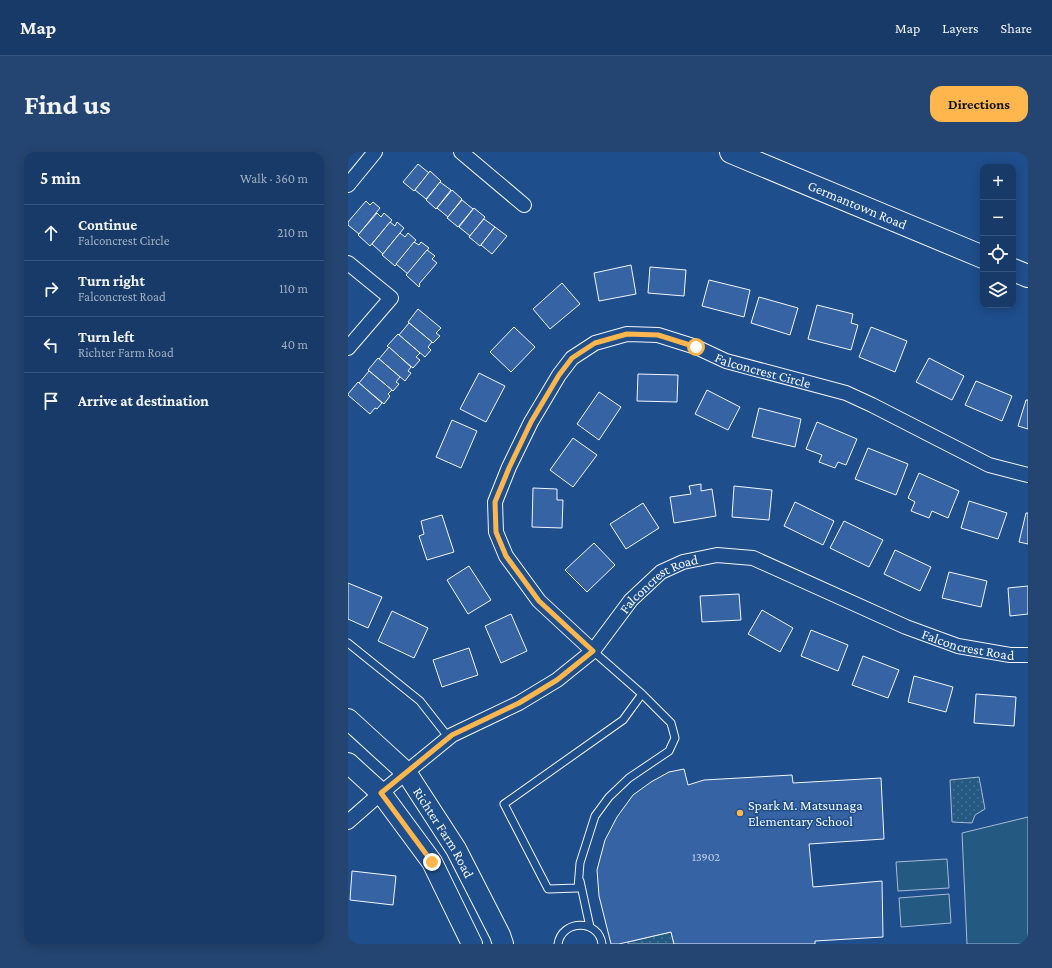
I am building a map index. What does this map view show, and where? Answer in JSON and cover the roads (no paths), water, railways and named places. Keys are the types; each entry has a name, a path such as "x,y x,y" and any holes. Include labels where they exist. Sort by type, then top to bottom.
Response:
{"main road":[{"name":"Germantown Road","path":"731,152 980,256"},
{"path":"1016,271 1028,276"},
{"name":"Richter Farm Road","path":"348,719 406,772 456,849 500,935 503,944"},
{"name":"Richter Farm Road","path":"348,763 381,793 432,862 472,944"}],"street":[{"path":"348,185 375,152"},
{"path":"461,152 524,205"},
{"path":"348,263 391,298 348,348"},
{"name":"Falconcrest Circle","path":"593,651 539,601 506,556 496,532 495,502 531,422 559,375 572,358 595,343 627,334 658,335 681,342 696,347 726,361 846,393 989,465 1028,475"},
{"name":"Falconcrest Road","path":"348,822 406,772 449,738 557,680 593,651 631,600 661,572 683,562 717,555 753,558 906,628 958,646 1010,655 1028,655"}],"lane":[{"path":"348,643 420,701 449,738"},
{"path":"593,651 642,694 671,723 675,738 669,752 629,778 609,797 595,816 580,862 578,888 548,889 504,804 623,720 642,694"},
{"path":"579,875 590,927 598,935 602,944"},
{"path":"558,944 562,935 567,929 580,925 590,927"}],"place":[{"name":"Spark M. Matsunaga Elementary School","path":"740,813"}]}
